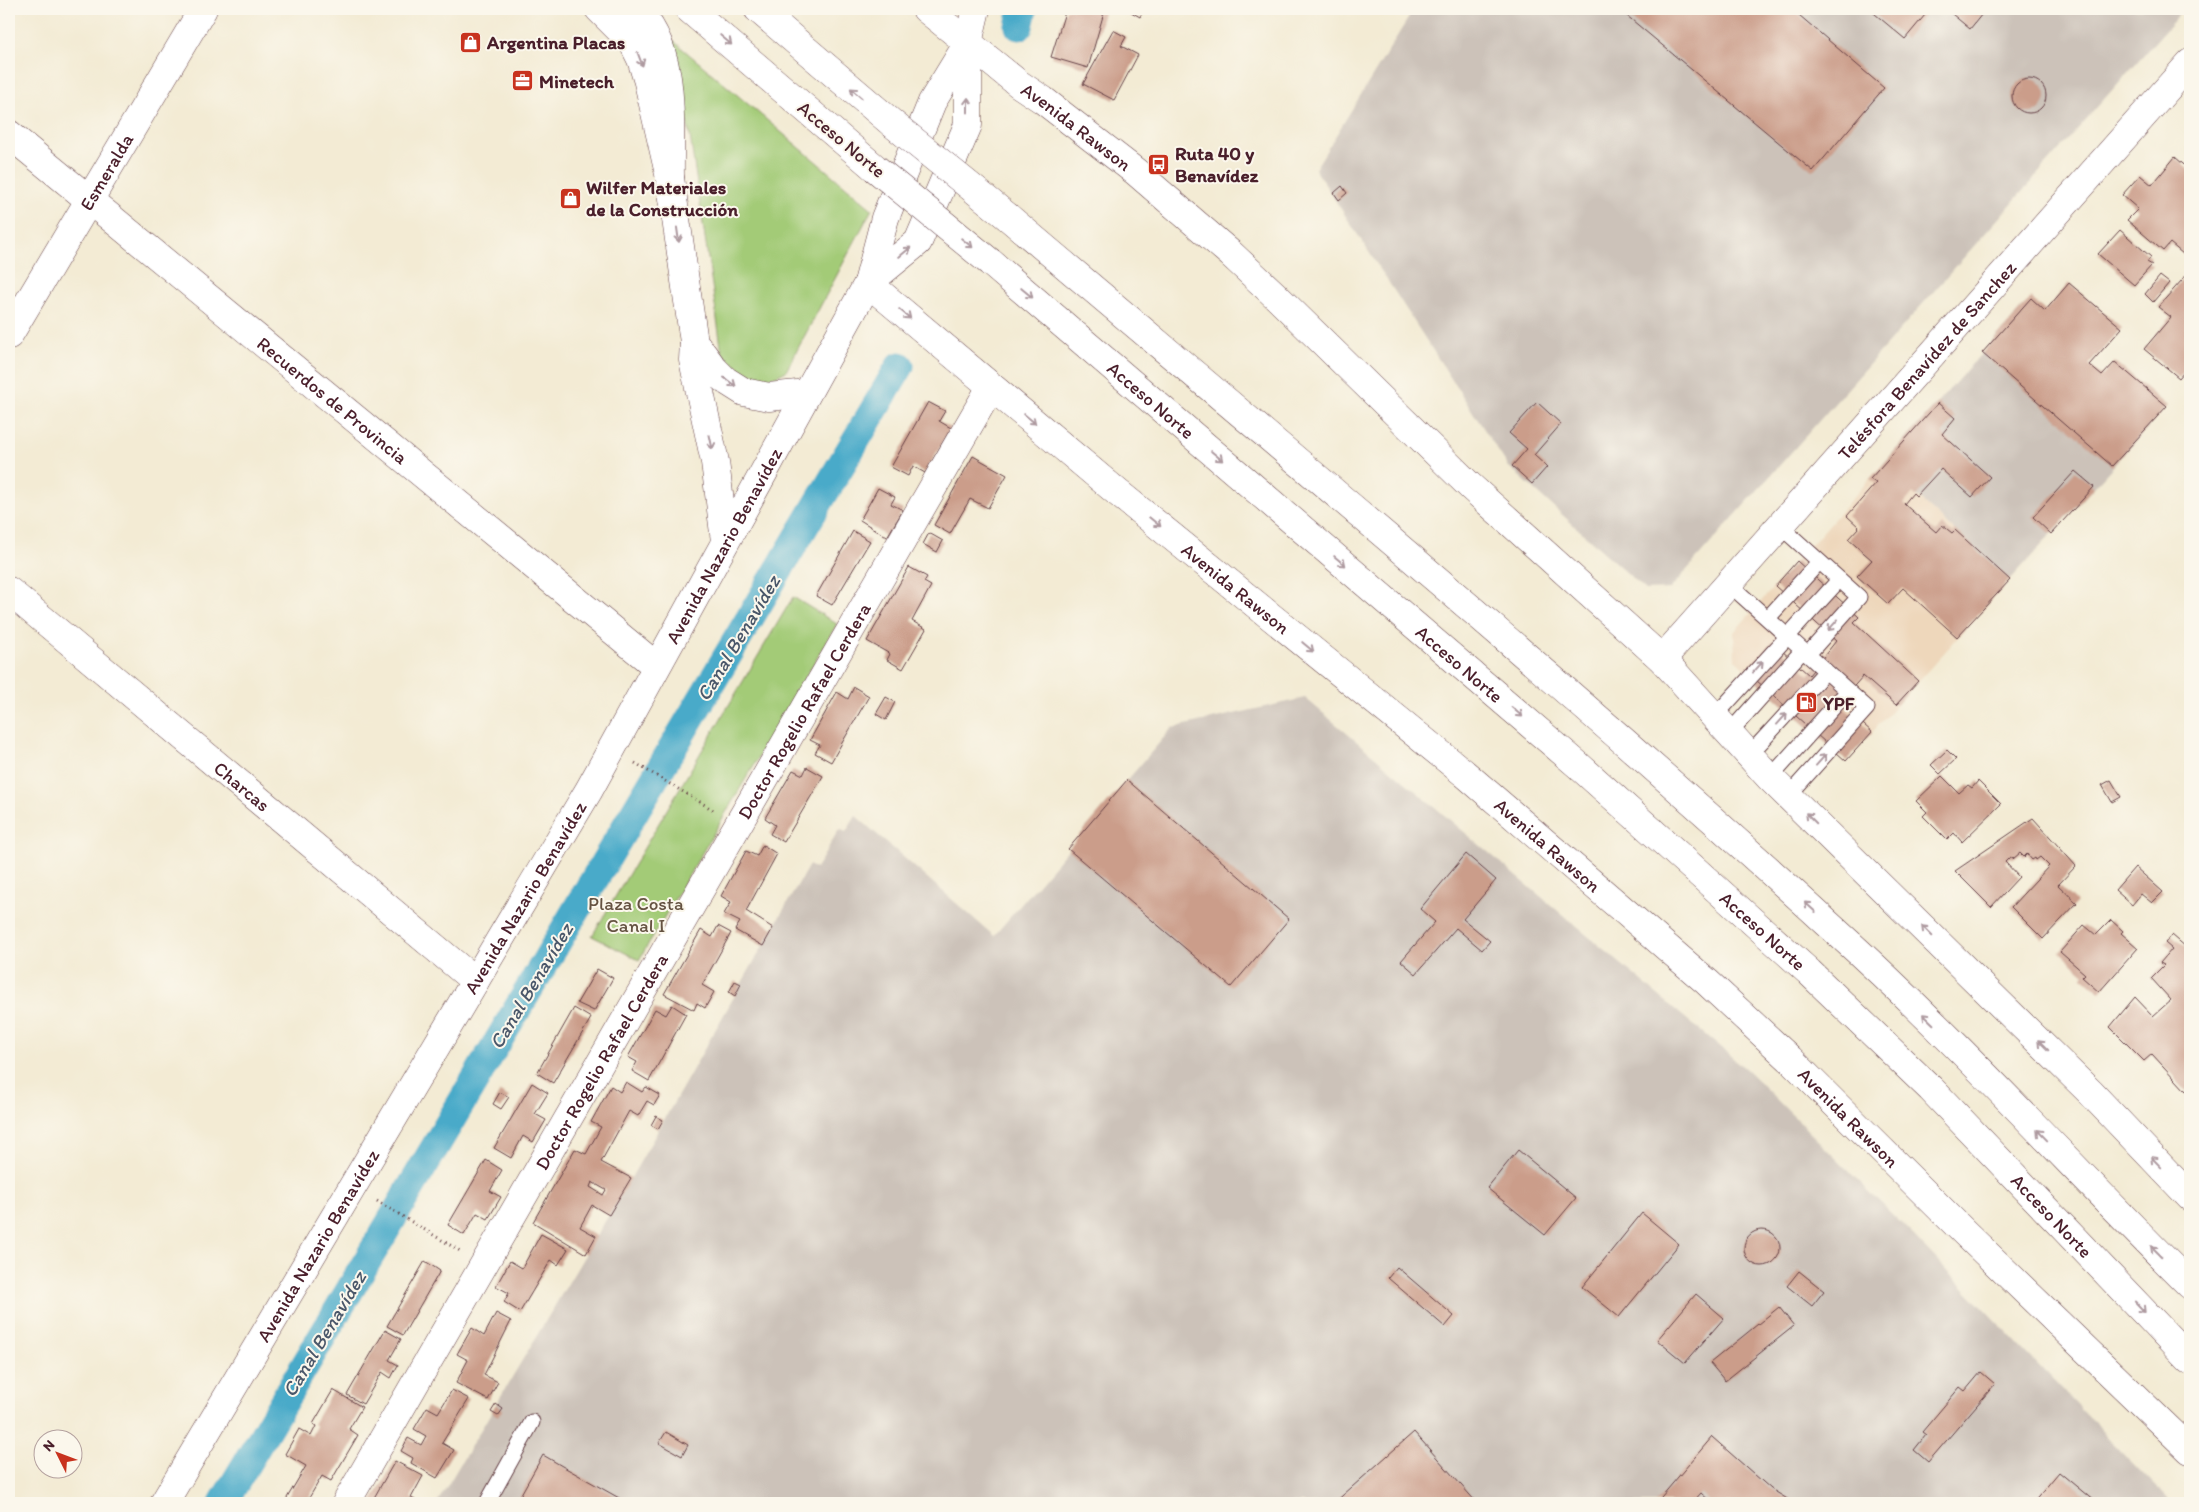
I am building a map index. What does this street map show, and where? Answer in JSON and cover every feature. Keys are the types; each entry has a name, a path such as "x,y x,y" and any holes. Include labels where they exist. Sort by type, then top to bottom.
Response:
{"main road":[{"name":"Esmeralda","path":"9,335 204,9"},
{"path":"599,9 633,43 641,59 670,178 694,342 693,360 715,462 725,541"},
{"path":"635,9 642,15 652,30 669,80 670,178"},
{"name":"Acceso Norte","path":"689,9 875,168 990,262 1548,740 1801,965 1931,1089 2190,1360"},
{"path":"758,9 893,124 1008,217 1501,635 1841,935 1963,1053 2190,1285"},
{"name":"Avenida Rawson","path":"926,9 1019,84 1043,100 1136,172 1231,254 1470,486 1662,659 1779,787 2063,1065 2190,1197"},
{"name":"Avenida Nazario Benavídez","path":"868,283 918,242 968,125 968,43 976,9"},
{"name":"Avenida Nazario Benavídez","path":"164,1503 589,790 868,283 885,218 932,102 968,43"},
{"name":"Telésfora Benavídez de Sanchez","path":"1662,659 2190,63"},
{"name":"Recuerdos de Provincia","path":"9,134 656,666"},
{"name":"Avenida Rawson","path":"868,283 991,387 1464,773 1707,982 1790,1058 1965,1233 2190,1450"},
{"path":"694,342 714,369 725,380 744,392 769,397 807,393"},
{"name":"Doctor Rogelio Rafael Cerdera","path":"346,1503 991,387"},
{"name":"Charcas","path":"9,591 475,981"}],"lane":[{"path":"1721,725 1805,652 1858,597 1780,526"},
{"path":"1768,618 1819,562"},
{"path":"1721,725 1787,635 1839,580"},
{"path":"1729,584 1867,708 1779,787"},
{"path":"1749,756 1826,670"},
{"path":"1779,787 1848,691"},
{"path":"487,1503 532,1422"}],"path":[{"path":"636,763 718,812"},
{"path":"376,1201 463,1253"}],"shaded area":[{"path":"1414,9 2184,9 1670,589 1646,590 1508,466 1315,169"},
{"path":"2022,308 2154,421 2010,580 1882,465"},
{"path":"1882,465 2010,580 1846,761 1735,660 1734,632"},
{"path":"1305,698 1747,1070 1914,1236 2171,1503 437,1503 631,1178 809,865 816,869 839,829 846,832 856,816 994,936 1172,728"}],"green space":[{"path":"664,33 872,209 786,371 767,379 757,380 741,375 733,370 722,353 690,136 675,63"},
{"name":"Plaza Costa Canal I","path":"793,597 837,624 639,960 592,936"}],"building":[{"path":"1066,9 1105,9 1088,68 1051,57"},
{"path":"1126,9 1144,9 1140,17"},
{"path":"1631,9 1792,9 1884,88 1813,171 1626,15"},
{"path":"1869,9 1930,9 1905,39"},
{"path":"1946,9 1986,9 1970,29"},
{"path":"1113,30 1126,37 1121,46 1138,55 1114,100 1083,84"},
{"path":"2029,79 2041,84 2046,96 2041,108 2029,113 2017,108 2012,96 2017,84"},
{"path":"2175,157 2190,170 2190,196 2188,199 2190,201 2190,260 2170,243 2163,251 2127,220 2138,209 2122,195 2140,175 2152,185"},
{"path":"1342,186 1347,193 1339,200 1334,193"},
{"path":"2120,230 2151,257 2147,262 2152,265 2134,285 2098,254"},
{"path":"2190,271 2190,365 2179,378 2144,349 2171,317 2158,307"},
{"path":"2160,276 2169,283 2153,302 2145,294"},
{"path":"2069,283 2122,328 2089,365 2102,376 2115,362 2167,406 2112,466 1982,353 2031,298 2045,311"},
{"path":"928,402 945,411 939,421 951,428 925,473 913,466 908,476 891,467"},
{"path":"1537,402 1561,424 1534,455 1547,467 1532,484 1512,466 1527,449 1509,433"},
{"path":"1938,403 1955,418 1942,434 1990,477 1972,497 1941,469 1916,496 1913,493 1904,504 1936,532 1942,525 1952,533 1955,530 2010,580 1957,637 1903,588 1888,604 1857,576 1872,560 1848,539 1859,527 1847,516 1876,483 1870,479"},
{"path":"973,456 1007,475 988,508 970,499 950,534 934,525"},
{"path":"2075,471 2094,487 2051,534 2033,517"},
{"path":"878,488 895,497 891,504 903,510 887,537 860,520"},
{"path":"853,531 870,541 832,605 816,596"},
{"path":"929,533 943,541 937,552 923,544"},
{"path":"1797,561 1859,617 1854,622 1918,681 1896,705 1863,676 1839,703 1872,732 1846,761 1746,671 1772,642 1809,675 1836,641 1775,586"},
{"path":"909,567 927,577 924,582 931,586 912,621 926,629 903,669 887,660 890,654 867,641"},
{"path":"854,687 869,696 831,762 815,753 820,745 810,740 837,692 848,699"},
{"path":"886,697 895,702 886,720 876,714"},
{"path":"1947,750 1956,759 1940,774 1931,765"},
{"path":"807,767 823,776 784,842 770,834 775,825 765,818 793,770 803,775"},
{"path":"1942,776 1959,793 1968,785 1972,788 1978,781 2001,804 1962,842 1954,833 1947,840 1923,816 1927,812 1916,801"},
{"path":"1127,780 1289,919 1231,987 1068,849"},
{"path":"2111,780 2121,797 2112,802 2102,785"},
{"path":"2033,818 2076,866 2058,885 2077,903 2043,939 2011,907 2049,866 2040,857 2032,860 2027,854 2024,857 2020,853 2013,859 2010,857 2005,862 2019,877 1991,907 1955,871"},
{"path":"763,845 777,854 746,911 773,928 763,946 735,930 740,922 724,914 731,902 721,896 746,851 757,856"},
{"path":"1466,854 1496,880 1463,919 1490,941 1482,950 1456,928 1416,974 1401,961 1435,922 1420,909"},
{"path":"2135,867 2163,892 2152,903 2141,894 2132,905 2115,890"},
{"path":"2111,920 2123,931 2121,933 2138,948 2099,992 2082,977 2085,974 2060,952 2084,925 2096,935"},
{"path":"718,926 731,933 702,985 714,992 705,1008 697,1003 694,1010 664,994 701,930 712,937"},
{"path":"2172,935 2187,948 2190,946 2190,1088 2186,1091 2152,1054 2144,1061 2110,1027 2135,997 2153,1016 2171,1000 2151,978 2164,965 2160,963 2172,949 2165,943"},
{"path":"597,969 613,978 594,1011 577,1003"},
{"path":"735,981 741,984 735,996 729,992"},
{"path":"672,1005 686,1014 649,1081 632,1071 637,1062 628,1057 655,1009 666,1015"},
{"path":"574,1008 591,1018 553,1083 537,1073"},
{"path":"626,1082 642,1092 646,1087 660,1095 654,1105 647,1101 638,1116 629,1111 601,1162 631,1178 609,1215 592,1205 580,1227 596,1236 586,1254 533,1222 575,1149 586,1154 601,1127 591,1122 611,1086 620,1092","holes":["592,1182 606,1190 603,1195 590,1187"]},
{"path":"532,1083 548,1093 535,1114 546,1120 533,1142 523,1136 511,1158 494,1148"},
{"path":"500,1092 509,1097 501,1109 493,1104"},
{"path":"656,1116 663,1120 658,1129 651,1125"},
{"path":"1518,1150 1576,1198 1545,1235 1487,1188"},
{"path":"486,1160 502,1170 490,1191 501,1197 488,1219 477,1213 464,1235 448,1225"},
{"path":"1642,1213 1679,1244 1619,1317 1582,1287"},
{"path":"1762,1230 1769,1231 1775,1235 1779,1241 1779,1255 1775,1261 1769,1265 1762,1266 1755,1265 1749,1261 1745,1255 1744,1248 1745,1241 1749,1235 1755,1231"},
{"path":"541,1234 568,1249 558,1265 551,1260 520,1312 504,1302 509,1293 496,1286 510,1261 522,1268"},
{"path":"425,1261 440,1271 403,1335 387,1326"},
{"path":"1397,1267 1454,1316 1445,1327 1388,1278"},
{"path":"1799,1271 1824,1291 1812,1306 1787,1286"},
{"path":"1696,1294 1724,1318 1685,1363 1657,1340"},
{"path":"1779,1307 1794,1326 1725,1381 1710,1363"},
{"path":"496,1313 511,1321 484,1375 498,1382 488,1400 456,1383 468,1360 457,1354 472,1328 484,1336"},
{"path":"385,1330 401,1339 389,1360 398,1365 391,1378 382,1372 363,1404 347,1395"},
{"path":"1981,1372 1995,1384 1928,1462 1914,1450 1926,1435 1922,1432 1960,1387 1965,1391"},
{"path":"333,1390 362,1407 349,1429 358,1435 331,1481 322,1476 306,1503 284,1503 306,1466 285,1454 299,1429 311,1436 316,1426 313,1424"},
{"path":"452,1390 469,1399 442,1443 454,1450 437,1478 411,1463 413,1458 401,1451 408,1438 421,1445 426,1436 414,1429 427,1407 438,1413"},
{"path":"496,1404 503,1409 498,1416 491,1412"},
{"path":"666,1432 688,1445 682,1456 659,1443"},
{"path":"1414,1432 1477,1503 1334,1503"},
{"path":"1712,1437 1771,1489 1794,1503 1712,1503 1701,1493 1692,1503 1656,1503"},
{"path":"543,1455 562,1466 628,1503 516,1503"},
{"path":"395,1461 423,1476 411,1498 417,1501 415,1503 371,1503"},
{"path":"2059,1472 2094,1501 2092,1503 2033,1503"}],"waterway":[{"name":"Canal Benavídez","path":"1019,26 1023,9"},
{"name":"Canal Benavídez","path":"223,1503 900,366"}],"place":[{"name":"Argentina Placas","path":"471,42"},
{"name":"Minetech","path":"523,81"},
{"name":"Ruta 40 y Benavídez","path":"1159,164"},
{"name":"Wilfer Materiales de la Construcción","path":"570,198"},
{"name":"YPF","path":"1807,703"}]}
